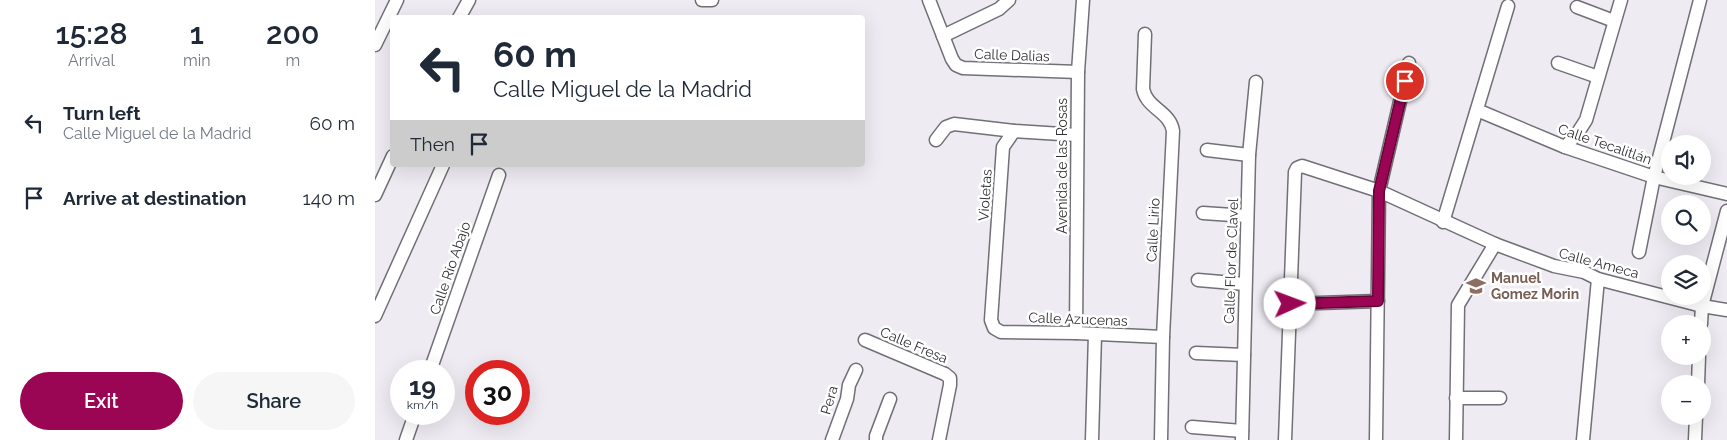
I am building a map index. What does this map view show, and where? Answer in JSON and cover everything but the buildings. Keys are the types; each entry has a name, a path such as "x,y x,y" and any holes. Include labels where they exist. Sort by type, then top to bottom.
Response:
{"street":[{"path":"375,46 397,0"},
{"path":"461,15 469,0"},
{"name":"Calle Dalias","path":"929,0 956,65 963,68 1078,72"},
{"path":"943,36 999,9 1009,0"},
{"name":"Avenida de las Rosas","path":"1076,333 1078,72 1083,0"},
{"path":"1565,147 1586,120 1621,0"},
{"path":"1639,252 1654,177 1700,0"},
{"path":"1443,222 1508,6"},
{"path":"1577,8 1614,22"},
{"name":"Calle Lirio","path":"1145,34 1143,89 1145,97 1172,123 1173,131 1163,336 1161,440"},
{"path":"1376,440 1379,191 1409,63"},
{"path":"1558,63 1598,77"},
{"name":"Calle Flor de Clavel","path":"1242,435 1249,155 1256,82"},
{"name":"Calle Tecalitlán","path":"1477,110 1565,147 1654,177 1727,194"},
{"path":"935,140 946,126 954,124 1014,131 1077,135"},
{"name":"Violetas","path":"993,328 991,320 1003,147 1014,131"},
{"path":"1207,150 1249,155"},
{"path":"375,195 379,178 390,161"},
{"name":"Calle Ameca","path":"1290,304 1295,172 1297,168 1303,166 1379,191 1443,222 1554,266 1584,272 1597,279 1702,306 1727,310"},
{"path":"375,316 442,167"},
{"name":"Calle Río Abajo","path":"434,360 499,175"},
{"path":"1702,315 1702,306 1727,210"},
{"path":"1203,213 1247,216"},
{"path":"1456,440 1458,305 1495,244"},
{"path":"1583,440 1597,279"},
{"path":"1198,280 1245,284"},
{"path":"1285,440 1290,304 1378,301"},
{"name":"Calle Azucenas","path":"993,328 1001,332 1163,336"},
{"path":"1092,440 1095,334"},
{"name":"Calle Fresa","path":"865,340 945,374 950,378 939,440"},
{"path":"1196,352 1244,354"},
{"name":"Pera","path":"832,440 847,399 849,385 856,370"},
{"path":"1457,398 1500,398"},
{"path":"876,440 890,399"},
{"path":"406,440 411,425"},
{"path":"1695,440 1696,425"},
{"path":"1192,427 1242,435"}],"place":[{"name":"Manuel Gomez Morin","path":"1476,286"}],"route":[{"path":"1290,304 1378,301 1379,191 1405,81"}]}
